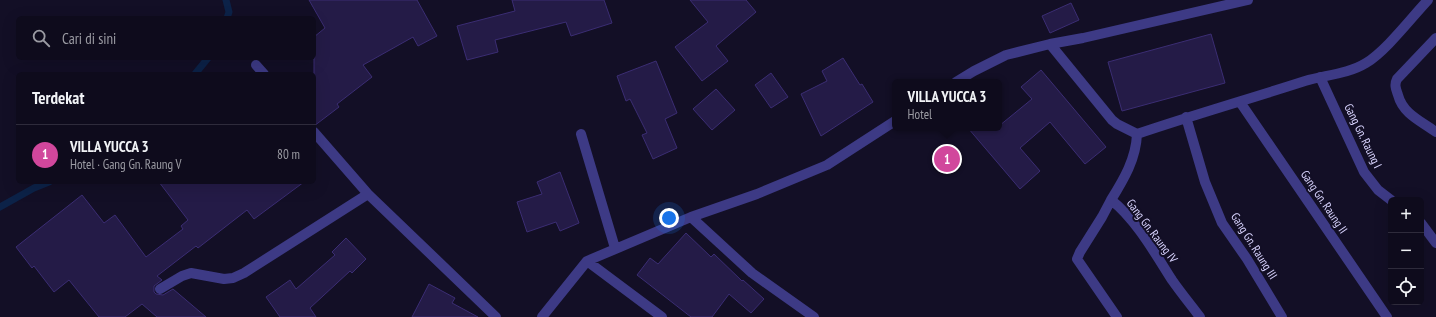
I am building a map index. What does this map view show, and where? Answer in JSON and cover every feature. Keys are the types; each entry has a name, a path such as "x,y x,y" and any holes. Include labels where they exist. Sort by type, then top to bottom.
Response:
{"street":[{"path":"961,79 1006,55 1248,0"},
{"path":"1050,44 1112,120 1137,134 1186,117 1320,77 1346,72 1367,63 1384,48 1428,0"},
{"path":"1436,38 1396,79 1395,84 1400,104 1408,112 1436,132"},
{"path":"256,65 262,72"},
{"name":"Gang Gn. Raung I","path":"1320,77 1364,172 1378,190 1388,198"},
{"name":"Gang Gn. Raung II","path":"1240,102 1387,317"},
{"name":"Gang Gn. Raung III","path":"1186,117 1205,182 1222,223 1282,317"},
{"path":"542,317 587,261 614,248 691,216 757,194 827,165 892,123"},
{"path":"316,134 368,194 496,317"},
{"path":"581,134 614,248"},
{"name":"Gang Gn. Raung IV","path":"1137,134 1136,147 1126,177 1111,200 1119,206 1148,243 1200,317"},
{"path":"160,289 182,276 192,273 224,279 232,278 244,272 368,194"},
{"path":"1111,200 1080,252 1078,259 1117,317"},
{"path":"691,216 752,273 814,317"},
{"path":"1424,227 1436,243"},
{"path":"587,261 662,317"}],"building":[{"path":"309,0 417,0 437,36 418,46 413,37 363,65 372,77 337,104 339,107 316,124 316,72 314,72 314,60 316,60 316,35 325,28"},
{"path":"512,0 604,0 612,23 571,36 566,22 495,40 498,52 467,60 457,26 515,11"},
{"path":"690,0 746,0 756,12 716,46 728,61 702,81 675,47 708,22"},
{"path":"1071,3 1079,20 1050,33 1042,16"},
{"path":"1211,34 1225,83 1122,111 1108,62"},
{"path":"843,58 873,102 821,136 801,94 827,81 822,71"},
{"path":"656,61 677,113 665,119 677,148 653,159 642,135 647,133 630,99 626,101 617,76"},
{"path":"1041,70 1106,147 1085,164 1050,122 1020,148 1040,171 1020,189 971,131 1002,131 1002,124 1032,99 1021,87"},
{"path":"771,73 788,97 771,108 755,85"},
{"path":"716,89 735,110 712,130 693,109"},
{"path":"560,172 579,223 560,231 556,222 527,232 517,202 542,194 537,182"},
{"path":"161,184 301,184 254,219 247,210 198,248 196,246 157,276 162,280 154,286 154,292 156,294 163,295 173,289 206,317 157,317 142,304 125,317 99,317 69,280 54,292 34,266 32,268 16,247 82,195 104,223 115,215 146,257 183,229 181,226 188,220"},
{"path":"686,233 711,257 714,254 742,281 743,280 764,299 751,313 729,294 712,317 691,317 637,275 650,258 658,264"},
{"path":"346,238 366,259 352,273 350,271 310,308 316,317 280,317 266,297 290,280 296,289 335,255 332,252"},
{"path":"429,284 455,298 452,303 478,317 412,317"}],"waterway":[{"path":"226,0 229,12 228,16"},
{"path":"197,72 206,60"},
{"path":"0,207 44,184"}],"place":[{"name":"VILLA YUCCA 3","path":"947,159"}]}
